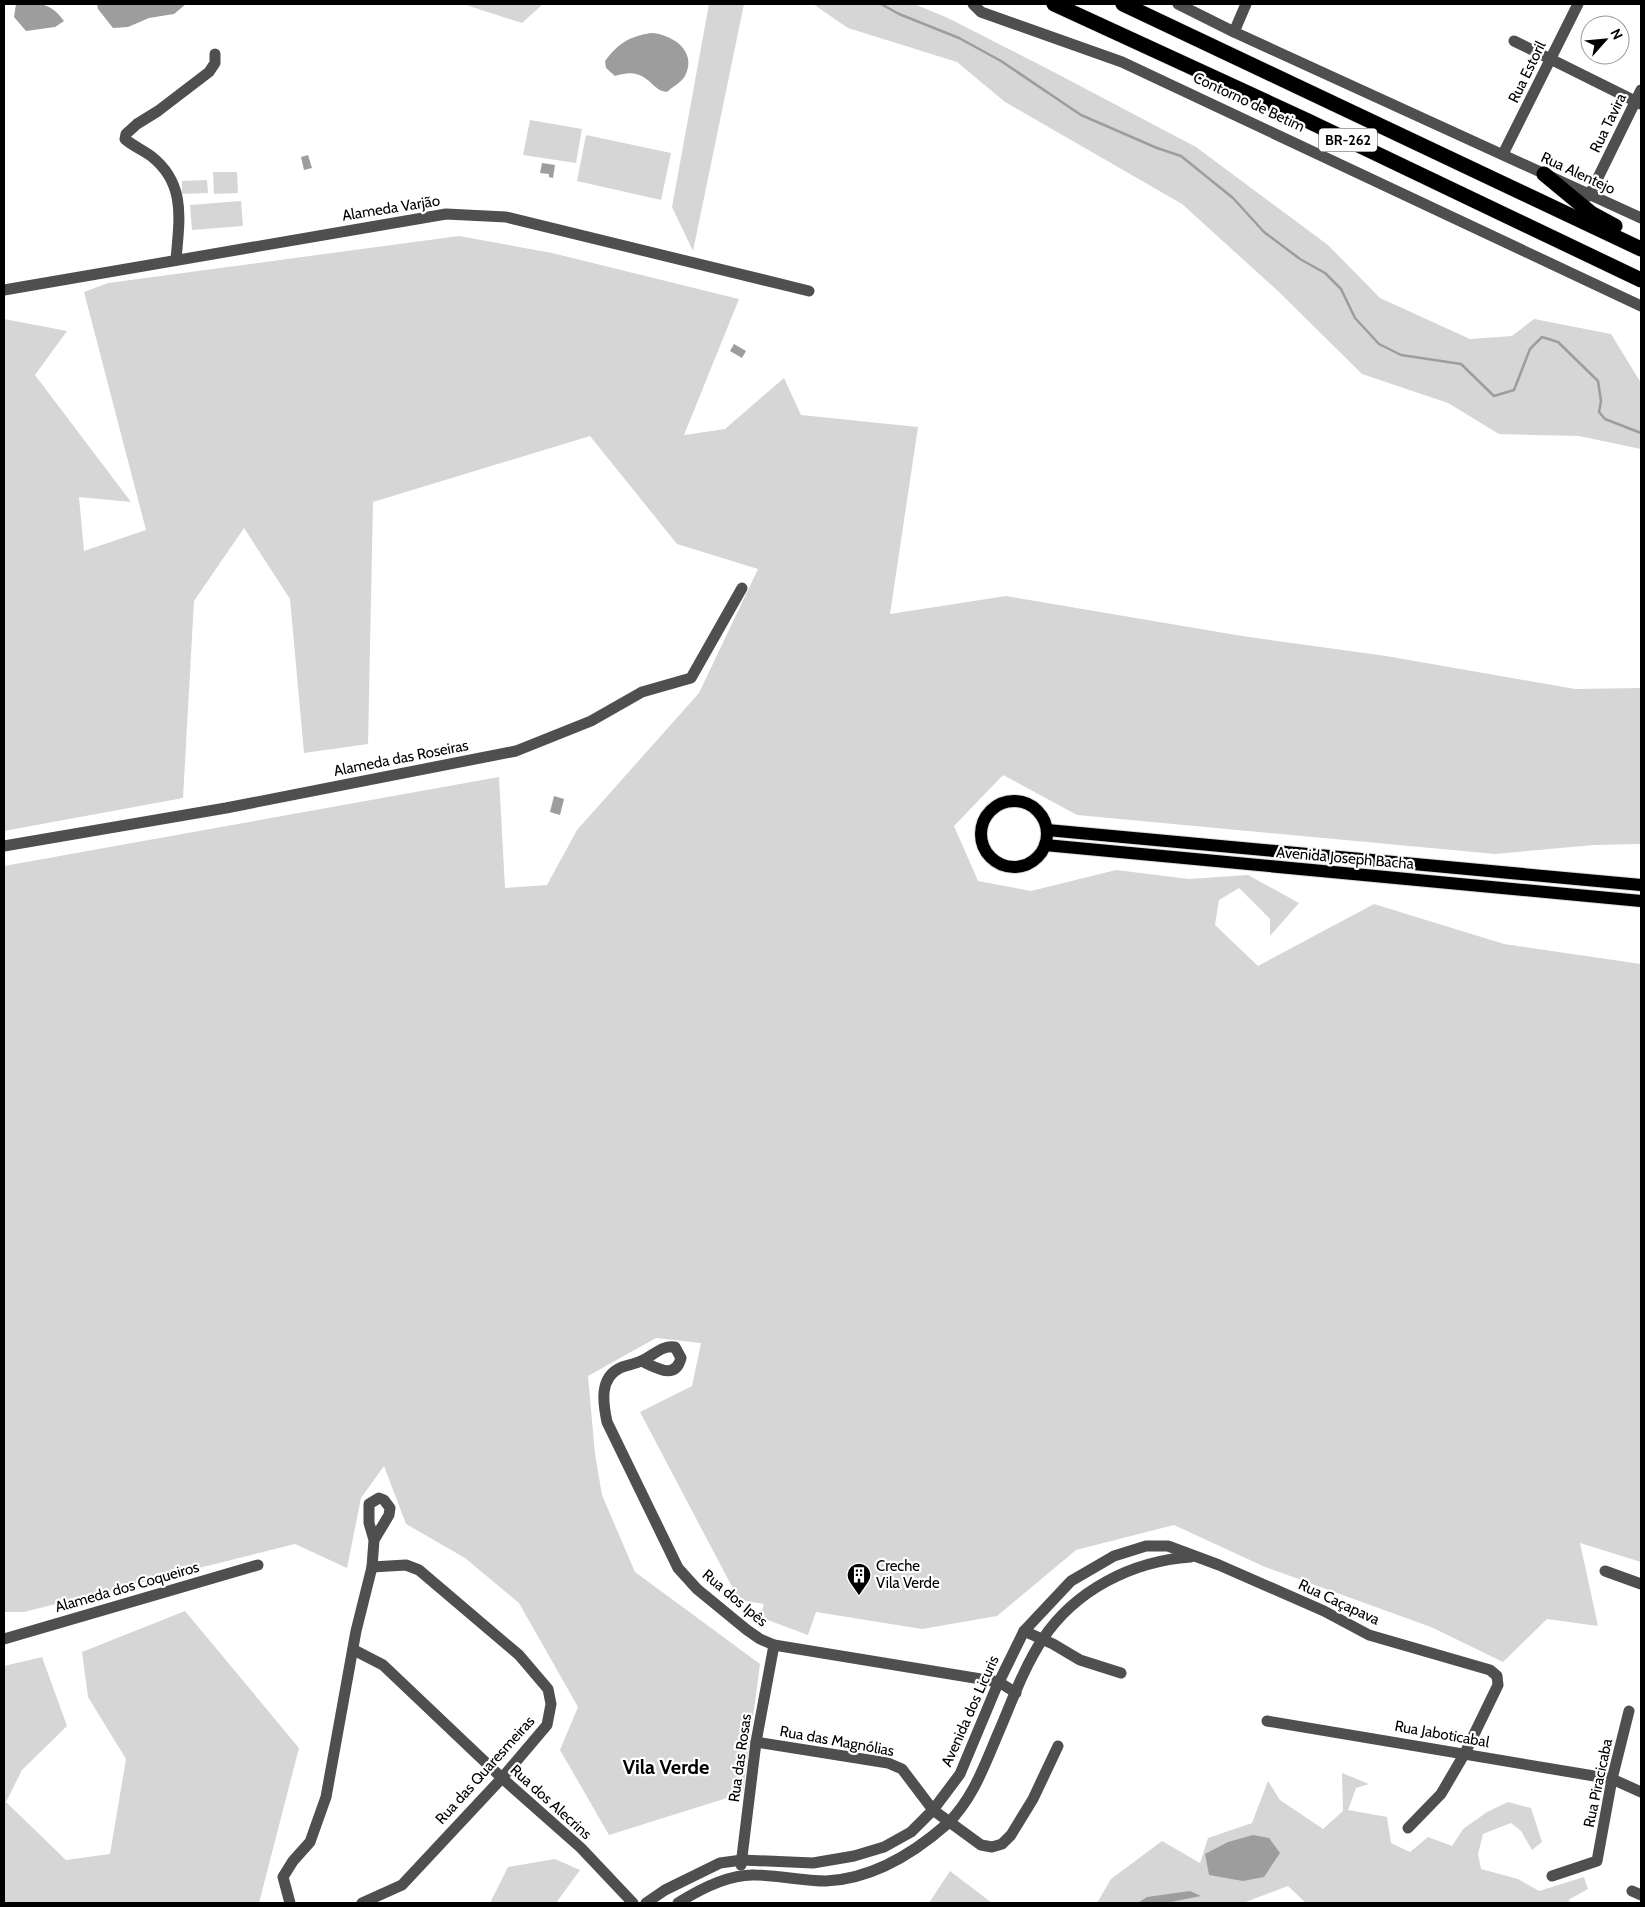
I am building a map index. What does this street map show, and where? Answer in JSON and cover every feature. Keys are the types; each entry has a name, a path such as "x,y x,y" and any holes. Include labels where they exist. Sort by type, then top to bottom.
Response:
{"highway":[{"name":"Contorno de Betim","path":"1054,4 1306,120 1641,280"},
{"name":"BR-262","path":"1123,4 1641,249"},
{"path":"1544,174 1600,218 1641,238"}],"main road":[{"path":"1020,801 1038,811 1047,830 1045,845 1032,862 1022,866 1006,866 992,859 985,850 981,840 981,830 987,815 999,804 1020,801"},
{"name":"Avenida Joseph Bacha","path":"1047,830 1641,885"},
{"name":"Avenida Joseph Bacha","path":"1045,845 1641,901"}],"street":[{"name":"Contorno de Betim","path":"973,4 982,12 1122,62 1641,306"},
{"name":"Rua Alentejo","path":"1178,4 1234,32 1503,154 1589,196 1641,218"},
{"path":"1234,32 1246,4"},
{"name":"Rua Estoril","path":"1503,154 1578,4"},
{"path":"1514,42 1638,103"},
{"path":"176,260 181,221 176,193 164,170 151,157 125,138 126,134 137,124 158,111 209,72 215,63 215,54"},
{"name":"Rua Tavira","path":"1589,196 1638,103 1641,90"},
{"name":"Alameda Varjão","path":"4,290 446,214 506,217 809,291"},
{"name":"Alameda das Roseiras","path":"4,846 226,808 516,751 591,721 642,692 691,678 742,588"},
{"name":"Rua dos Ipês","path":"642,1361 619,1368 608,1380 603,1400 607,1422 678,1568 697,1589 747,1630 760,1639 774,1644 999,1682 1016,1693"},
{"path":"290,1903 283,1877 293,1861 310,1842 326,1798 356,1631 372,1567 374,1540"},
{"name":"Avenida dos Licuris","path":"646,1903 692,1875 720,1863 742,1860 813,1863 854,1856 884,1846 911,1832 933,1810 960,1774 999,1682 1024,1632 1071,1581 1114,1556 1146,1546 1168,1546 1218,1565"},
{"name":"Avenida dos Licuris","path":"678,1903 710,1886 741,1876 826,1881 866,1874 922,1846 949,1822 965,1803 979,1780 1016,1693 1042,1639 1068,1609 1088,1591 1140,1566 1169,1558 1196,1557"},
{"name":"Alameda dos Coqueiros","path":"4,1639 258,1565"},
{"name":"Rua das Quaresmeiras","path":"362,1903 402,1884 502,1778 547,1725 552,1704 548,1689 519,1655 419,1570 406,1565 372,1567"},
{"name":"Rua Caçapava","path":"1218,1565 1324,1611 1369,1634 1490,1670 1497,1676 1498,1685 1465,1752"},
{"path":"1605,1571 1641,1584"},
{"path":"1024,1632 1042,1639 1080,1660 1121,1673"},
{"name":"Rua das Rosas","path":"741,1876 756,1742 774,1644"},
{"name":"Rua dos Alecrins","path":"354,1650 383,1665 502,1778 581,1848 633,1903"},
{"name":"Rua Piracicaba","path":"1552,1876 1597,1861 1612,1778 1629,1711"},
{"name":"Rua Jaboticabal","path":"1267,1721 1465,1752 1612,1778 1641,1792"},
{"name":"Rua das Magnólias","path":"756,1742 888,1764 902,1769 933,1810 981,1845 992,1847 1002,1844 1011,1835 1029,1806 1058,1746"},
{"path":"1408,1828 1441,1794 1465,1752"}],"shaded area":[{"path":"16,4 43,5 53,10 64,21 55,27 26,31 14,17"},
{"path":"97,4 186,4 174,14 149,18 128,27 113,28 98,9"},
{"path":"463,4 543,4 522,23"},
{"path":"709,4 744,4 693,251 672,207"},
{"path":"813,4 914,4 948,18 1196,147 1328,245 1380,298 1470,339 1512,336 1534,319 1611,334 1641,383 1641,449 1579,436 1499,434 1448,403 1362,374 1279,292 1182,204 1005,102 957,62 848,28"},
{"path":"651,33 674,40 681,46 688,59 685,76 667,92 656,88 641,76 626,73 615,76 606,68 605,61 620,45 630,39"},
{"path":"530,120 582,129 576,163 523,155"},
{"path":"586,135 671,153 661,200 577,181"},
{"path":"308,155 312,168 304,170 301,157"},
{"path":"542,163 555,165 553,178 549,177 549,174 540,173"},
{"path":"213,172 237,172 238,193 214,194"},
{"path":"207,180 208,193 182,194 182,181"},
{"path":"241,201 243,226 192,230 190,205"},
{"path":"459,236 552,253 739,299 684,435 725,429 784,378 801,415 918,427 890,614 1006,596 1242,636 1386,656 1575,689 1641,688 1641,844 1594,845 1495,854 1077,815 1003,775 954,826 978,881 1031,891 1116,870 1189,879 1248,875 1299,903 1270,936 1270,919 1239,888 1219,900 1215,925 1258,966 1374,904 1504,944 1641,964 1641,1562 1580,1543 1598,1626 1547,1619 1503,1662 1431,1627 1265,1567 1174,1525 1076,1550 997,1616 922,1629 816,1612 808,1635 760,1617 764,1604 739,1600 640,1412 692,1386 701,1343 656,1338 588,1376 595,1454 602,1495 635,1572 760,1664 743,1793 609,1835 560,1750 578,1707 519,1603 465,1558 406,1524 384,1466 361,1498 347,1568 295,1544 24,1612 4,1612 4,866 499,777 505,888 547,885 577,830 699,693 758,569 677,544 590,436 373,502 368,744 304,753 290,599 244,528 194,601 183,798 4,831 4,319 67,331 35,375 131,502 79,497 84,551 146,530 84,292 108,283"},
{"path":"734,344 746,351 742,358 730,351"},
{"path":"554,796 564,799 560,815 550,812"},
{"path":"185,1611 299,1748 259,1903 4,1903 4,1666 42,1657 67,1726 22,1770 6,1802 66,1860 110,1854 126,1759 88,1697 82,1652"},
{"path":"1342,1773 1369,1784 1356,1788 1348,1810 1387,1817 1391,1843 1410,1852 1428,1837 1452,1846 1463,1829 1487,1812 1508,1802 1531,1808 1542,1842 1532,1850 1521,1831 1511,1823 1483,1834 1478,1854 1481,1869 1518,1879 1539,1891 1584,1877 1588,1889 1568,1900 1572,1903 1306,1903 1288,1886 1243,1903 1097,1903 1111,1879 1162,1841 1200,1863 1208,1838 1252,1823 1268,1781 1280,1800 1323,1829 1343,1811"},
{"path":"1253,1835 1269,1838 1280,1853 1264,1877 1243,1881 1209,1875 1205,1854 1228,1842"},
{"path":"555,1859 580,1870 556,1903 490,1903 508,1867"},
{"path":"950,1871 992,1903 929,1903"},
{"path":"1190,1891 1201,1896 1166,1903 1138,1903 1147,1897"}],"waterway":[{"path":"881,4 899,14 959,38 1001,61 1081,115 1157,148 1181,156 1233,198 1264,232 1300,259 1325,273 1341,289 1355,318 1379,344 1401,355 1461,364 1494,396 1514,390 1530,349 1542,337 1558,342 1598,381 1601,401 1599,412 1605,419 1641,433"}],"place":[{"name":"Creche Vila Verde","path":"859,1596"}],"district":[{"name":"Vila Verde","path":"666,1767"}]}
